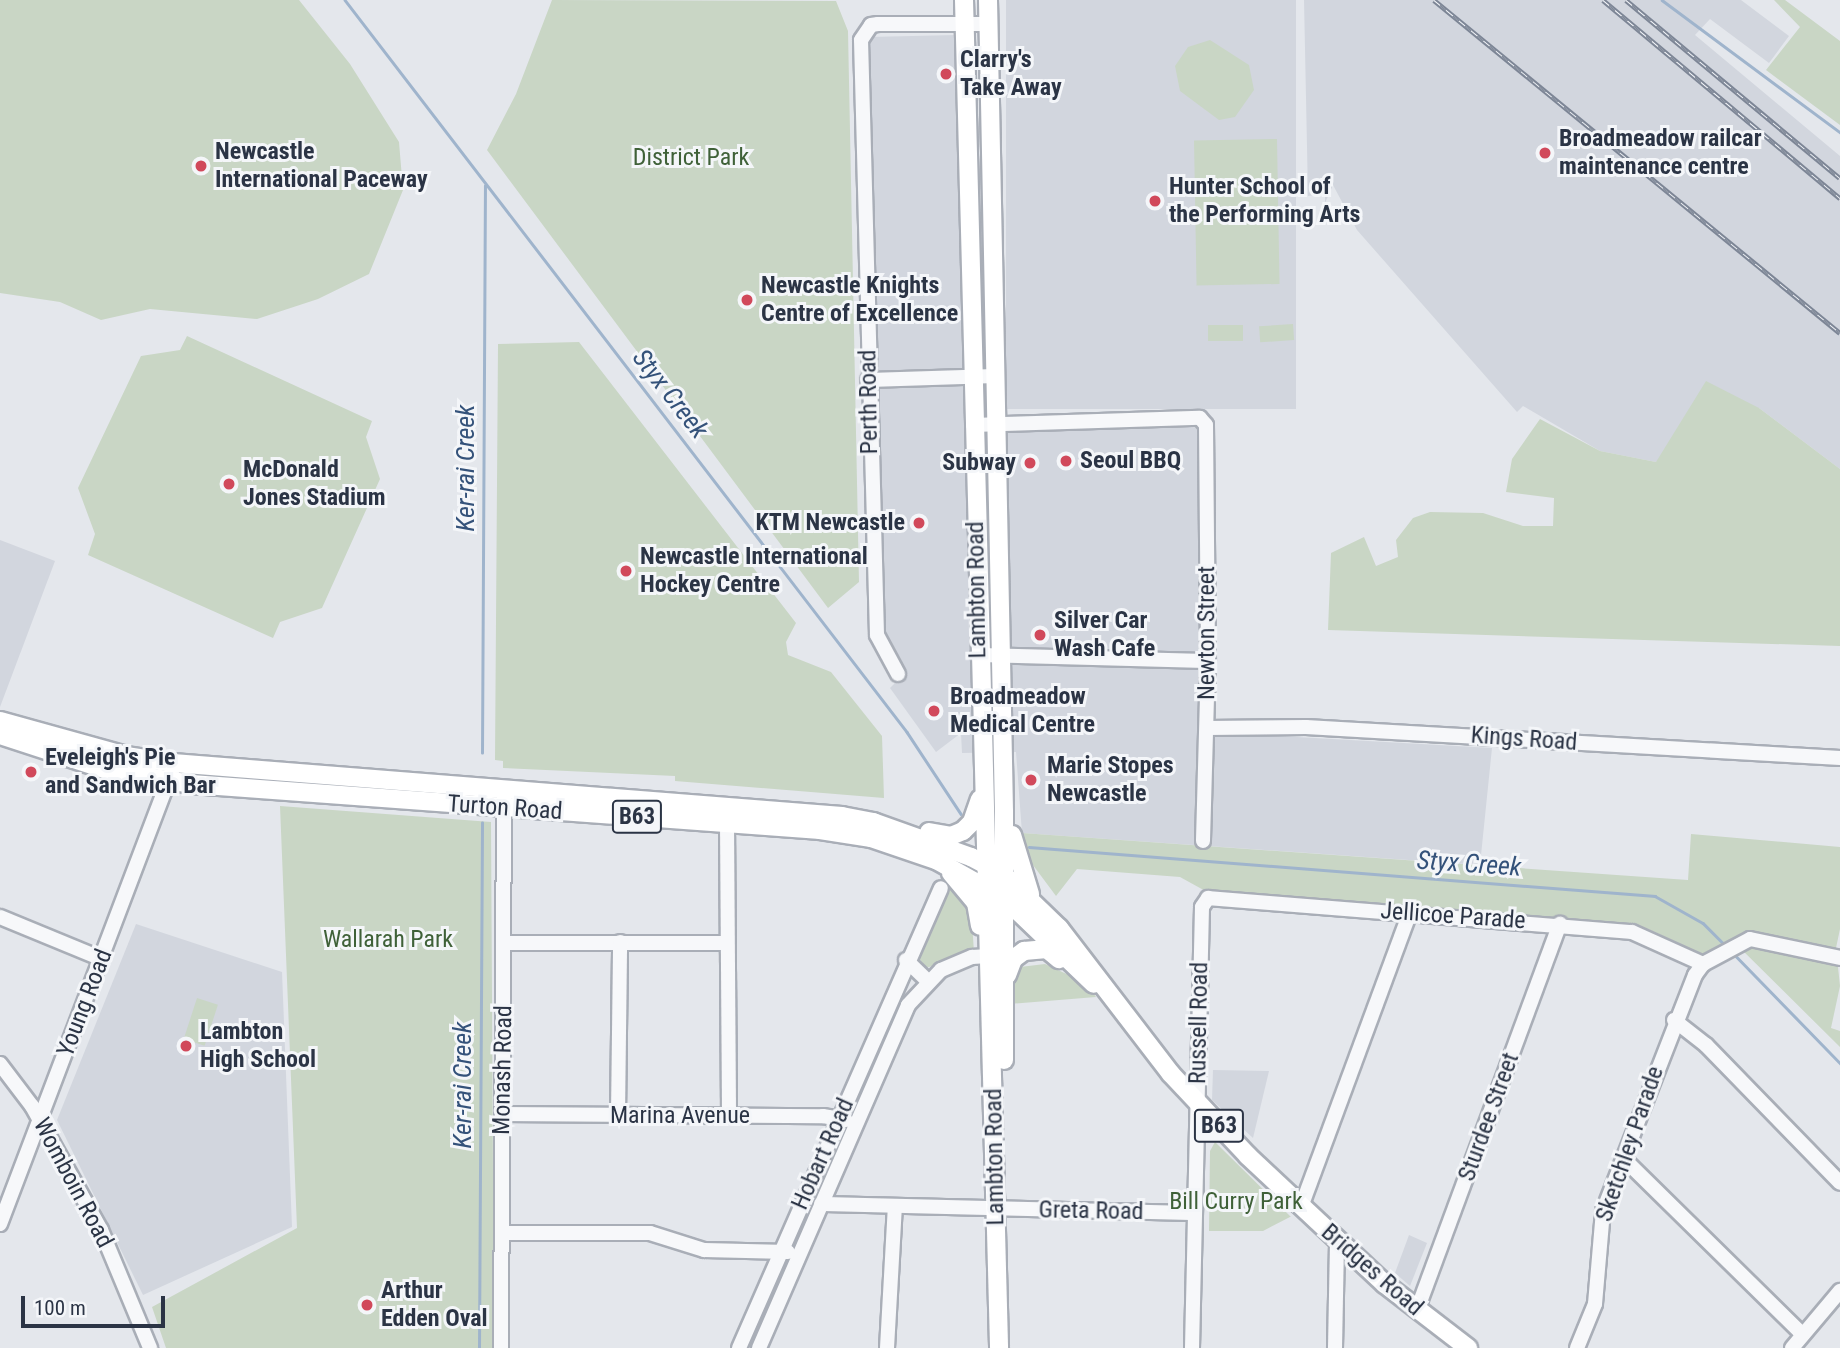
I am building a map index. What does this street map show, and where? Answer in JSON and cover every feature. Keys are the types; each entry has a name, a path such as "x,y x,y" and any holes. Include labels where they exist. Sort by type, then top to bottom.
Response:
{"main road":[{"name":"Lambton Road","path":"964,0 978,655 989,956 1010,1348"},
{"name":"Lambton Road","path":"988,0 1004,812 999,1348"},
{"name":"Turton Road","path":"0,721 126,756 173,763 855,835 936,860 1003,898"},
{"name":"Turton Road","path":"0,735 110,771 170,782 821,814 889,828 987,864"},
{"path":"889,828 901,824 939,836 956,835 972,822 983,793"},
{"path":"1004,812 1023,882 1035,902"},
{"path":"936,860 959,879 976,903 989,956"},
{"name":"Bridges Road","path":"987,864 1035,902 1080,952 1113,1000 1198,1105 1337,1242 1468,1348"},
{"name":"Bridges Road","path":"1003,898 1072,965 1113,1000"},
{"path":"1003,988 1010,964 1024,951 1047,949 1072,965"}],"street":[{"path":"965,24 989,24"},
{"name":"Perth Road","path":"898,674 877,635 868,380 861,40 871,25 965,24"},
{"path":"868,380 996,376"},
{"name":"Newton Street","path":"996,423 1200,418 1206,425 1208,661 1203,841"},
{"path":"973,425 996,423"},
{"path":"978,655 1208,661"},
{"name":"Kings Road","path":"1207,728 1306,727 1840,758"},
{"name":"Young Road","path":"0,1224 170,782 173,763"},
{"name":"Monash Road","path":"501,1348 504,800"},
{"path":"727,823 729,1116"},
{"name":"Hobart Road","path":"740,1348 906,960 941,888"},
{"name":"Jellicoe Parade","path":"1202,907 1213,897 1560,924 1644,935 1703,964"},
{"name":"Russell Road","path":"1192,1348 1202,907"},
{"path":"1301,1207 1410,913"},
{"path":"0,917 103,959"},
{"name":"Sturdee Street","path":"1418,1310 1560,924"},
{"name":"Sketchley Parade","path":"1577,1348 1592,1319 1600,1224 1687,986 1703,964 1740,942 1760,940 1840,958"},
{"path":"618,1115 620,942"},
{"path":"504,943 726,943"},
{"name":"Hobart Road","path":"759,1348 901,1019 928,980 972,957 989,956"},
{"path":"906,960 928,980"},
{"path":"1674,1020 1706,1045 1840,1183"},
{"name":"Womboin Road","path":"0,1064 40,1120 101,1230 150,1348"},
{"name":"Marina Avenue","path":"502,1114 838,1118 857,1124"},
{"path":"1623,1158 1796,1344 1840,1291"},
{"name":"Greta Road","path":"821,1204 1194,1213"},
{"path":"887,1348 895,1206"},
{"path":"502,1233 650,1233 704,1250 781,1249 799,1257"},
{"path":"1335,1348 1337,1242"}],"shaded area":[{"name":"Hunter School of the Performing Arts","path":"1006,0 1296,0 1296,409 1006,409"},
{"path":"1304,0 1741,0 1789,36 1769,63 1710,19 1695,35 1840,156 1840,469 1759,408 1656,462 1600,451 1523,406 1517,412 1357,230 1333,185 1325,203 1325,193 1308,196"},
{"path":"957,35 966,432 1198,427 1206,732 1492,748 1480,865 1022,833 1016,752 962,753 961,733 936,752 890,688 907,671 885,644 868,37"},
{"path":"0,540 55,561 0,707"},
{"name":"Lambton High School","path":"136,924 282,972 292,1227 143,1295 57,1120"},
{"path":"1213,1070 1269,1071 1253,1138 1212,1100"},
{"path":"1409,1235 1427,1243 1410,1286 1395,1273"}],"green space":[{"name":"Newcastle International Paceway","path":"0,0 299,0 350,64 399,142 403,190 369,274 318,299 257,319 150,309 101,320 60,302 0,293"},
{"name":"District Park","path":"552,0 836,1 848,31 859,582 828,608 487,150 516,94"},
{"path":"1774,0 1785,0 1840,41 1840,125 1766,70 1800,27"},
{"path":"1210,40 1249,65 1254,90 1235,117 1219,120 1180,91 1175,66 1188,47"},
{"path":"1277,139 1280,284 1197,285 1194,140"},
{"path":"1293,324 1294,340 1260,342 1259,326"},
{"path":"1208,325 1243,325 1243,341 1208,341"},
{"name":"McDonald Jones Stadium","path":"187,336 372,421 366,437 380,479 322,608 280,622 273,638 88,555 95,534 78,488 141,356 180,350"},
{"name":"Newcastle International Hockey Centre","path":"579,342 796,623 786,642 788,655 831,672 882,736 884,798 675,781 675,776 503,768 503,761 495,760 498,344"},
{"path":"1706,381 1759,408 1840,469 1840,646 1328,630 1331,553 1364,537 1376,566 1398,557 1396,540 1413,518 1430,512 1483,513 1523,526 1553,526 1554,498 1506,492 1512,459 1540,419 1600,451 1656,462"},
{"name":"Wallarah Park","path":"280,806 491,822 494,1348 166,1348 152,1307 297,1228"},
{"path":"1022,833 1688,880 1691,834 1840,847 1840,929 1836,948 1840,986 1831,1028 1840,1031 1840,1047 1731,939 1702,954 1648,929 1209,893 1180,877 1077,869 1056,896 1027,857"},
{"path":"952,883 971,908 974,952 926,968 916,954"},
{"path":"1045,964 1086,983 1096,997 1009,1004 1007,990 1020,967"},
{"path":"197,998 218,1005 205,1046 184,1039"},
{"name":"Bill Curry Park","path":"1215,1142 1291,1217 1263,1231 1209,1231 1210,1151"}],"waterway":[{"name":"Styx Creek","path":"345,0 907,732 961,814"},
{"path":"1662,0 1840,132"},
{"name":"Ker-rai Creek","path":"482,753 485,186"},
{"name":"Ker-rai Creek","path":"479,1348 482,823"},
{"name":"Styx Creek","path":"1029,847 1655,896 1703,923 1725,945"},
{"name":"Styx Creek","path":"1735,955 1840,1063"}],"railway":[{"path":"1434,0 1840,333"},
{"path":"1603,0 1840,198"},
{"path":"1626,0 1840,178"}],"place":[{"name":"Clarry's Take Away","path":"946,74"},
{"name":"Broadmeadow railcar maintenance centre","path":"1545,153"},
{"name":"Newcastle International Paceway","path":"201,166"},
{"name":"Hunter School of the Performing Arts","path":"1155,201"},
{"name":"Newcastle Knights Centre of Excellence","path":"747,300"},
{"name":"Seoul BBQ","path":"1066,461"},
{"name":"Subway","path":"1030,463"},
{"name":"McDonald Jones Stadium","path":"229,484"},
{"name":"KTM Newcastle","path":"919,523"},
{"name":"Newcastle International Hockey Centre","path":"626,571"},
{"name":"Silver Car Wash Cafe","path":"1040,635"},
{"name":"Broadmeadow Medical Centre","path":"934,711"},
{"name":"Eveleigh's Pie and Sandwich Bar","path":"31,772"},
{"name":"Marie Stopes Newcastle","path":"1031,780"},
{"name":"Lambton High School","path":"186,1046"},
{"name":"Arthur Edden Oval","path":"367,1305"}]}
